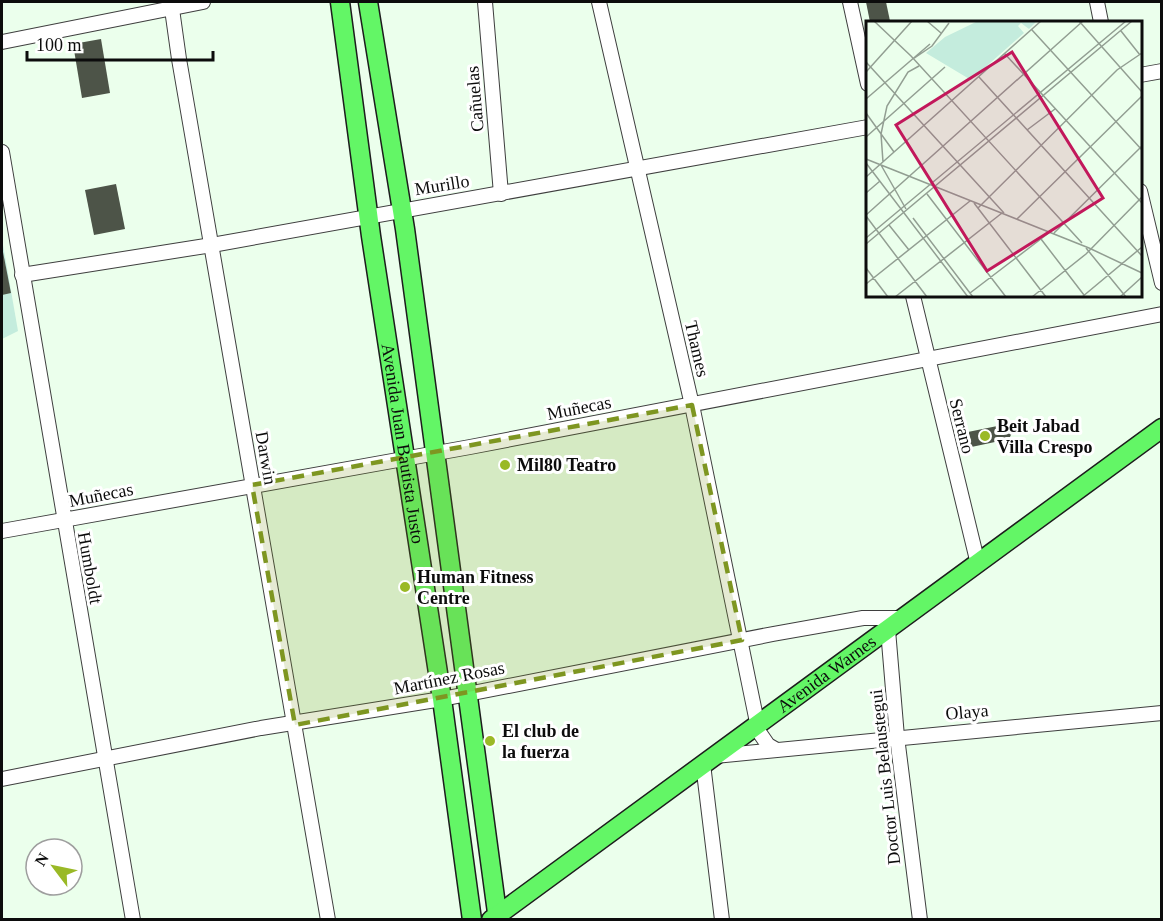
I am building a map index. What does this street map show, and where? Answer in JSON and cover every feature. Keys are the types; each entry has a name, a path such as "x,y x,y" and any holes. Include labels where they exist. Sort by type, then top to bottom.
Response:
{"main road":[{"name":"Avenida Juan Bautista Justo","path":"340,2 369,217 442,699 472,920"},
{"name":"Avenida Juan Bautista Justo","path":"368,2 402,210 468,693 495,918"},
{"name":"Avenida Warnes","path":"495,918 1161,428"}],"street":[{"path":"2,42 172,4 203,2"},
{"name":"Cañuelas","path":"485,2 501,194"},
{"name":"Thames","path":"599,2 692,405 742,640 757,724"},
{"path":"850,2 866,79"},
{"path":"1096,2 1101,21"},
{"name":"Darwin","path":"172,4 179,59 328,920"},
{"path":"1142,75 1161,71"},
{"name":"Murillo","path":"22,275 212,245 866,127"},
{"name":"Humboldt","path":"2,152 63,521 133,920"},
{"path":"1142,200 1161,283"},
{"name":"Serrano","path":"913,297 978,564"},
{"name":"Muñecas","path":"2,531 405,459 1161,314"},
{"name":"Martínez Rosas","path":"2,779 261,728 295,725 442,699 863,618 904,618"},
{"name":"Doctor Luis Belaustegui","path":"888,630 897,737 920,920"},
{"path":"754,705 762,712 772,713"},
{"name":"Olaya","path":"708,760 775,749 1161,713"},
{"path":"757,724 763,739 775,749"},
{"path":"708,760 723,920"}],"highlighted area":[{"path":"692,405 742,640 295,725 252,485"}],"green space":[{"path":"2,239 18,331 2,339"}],"building":[{"path":"866,2 886,2 890,21 870,21"},
{"path":"101,39 110,93 82,98 73,44"},
{"path":"116,184 125,229 94,235 85,190"},
{"path":"2,247 11,293 2,295"},
{"name":"Beit Jabad Villa Crespo","path":"1017,422 1009,439 962,449 958,434"}],"place":[{"name":"Beit Jabad Villa Crespo","path":"985,436"},
{"name":"Mil80 Teatro","path":"505,465"},
{"name":"Human Fitness Centre","path":"405,587"},
{"name":"El club de la fuerza","path":"490,741"}]}
